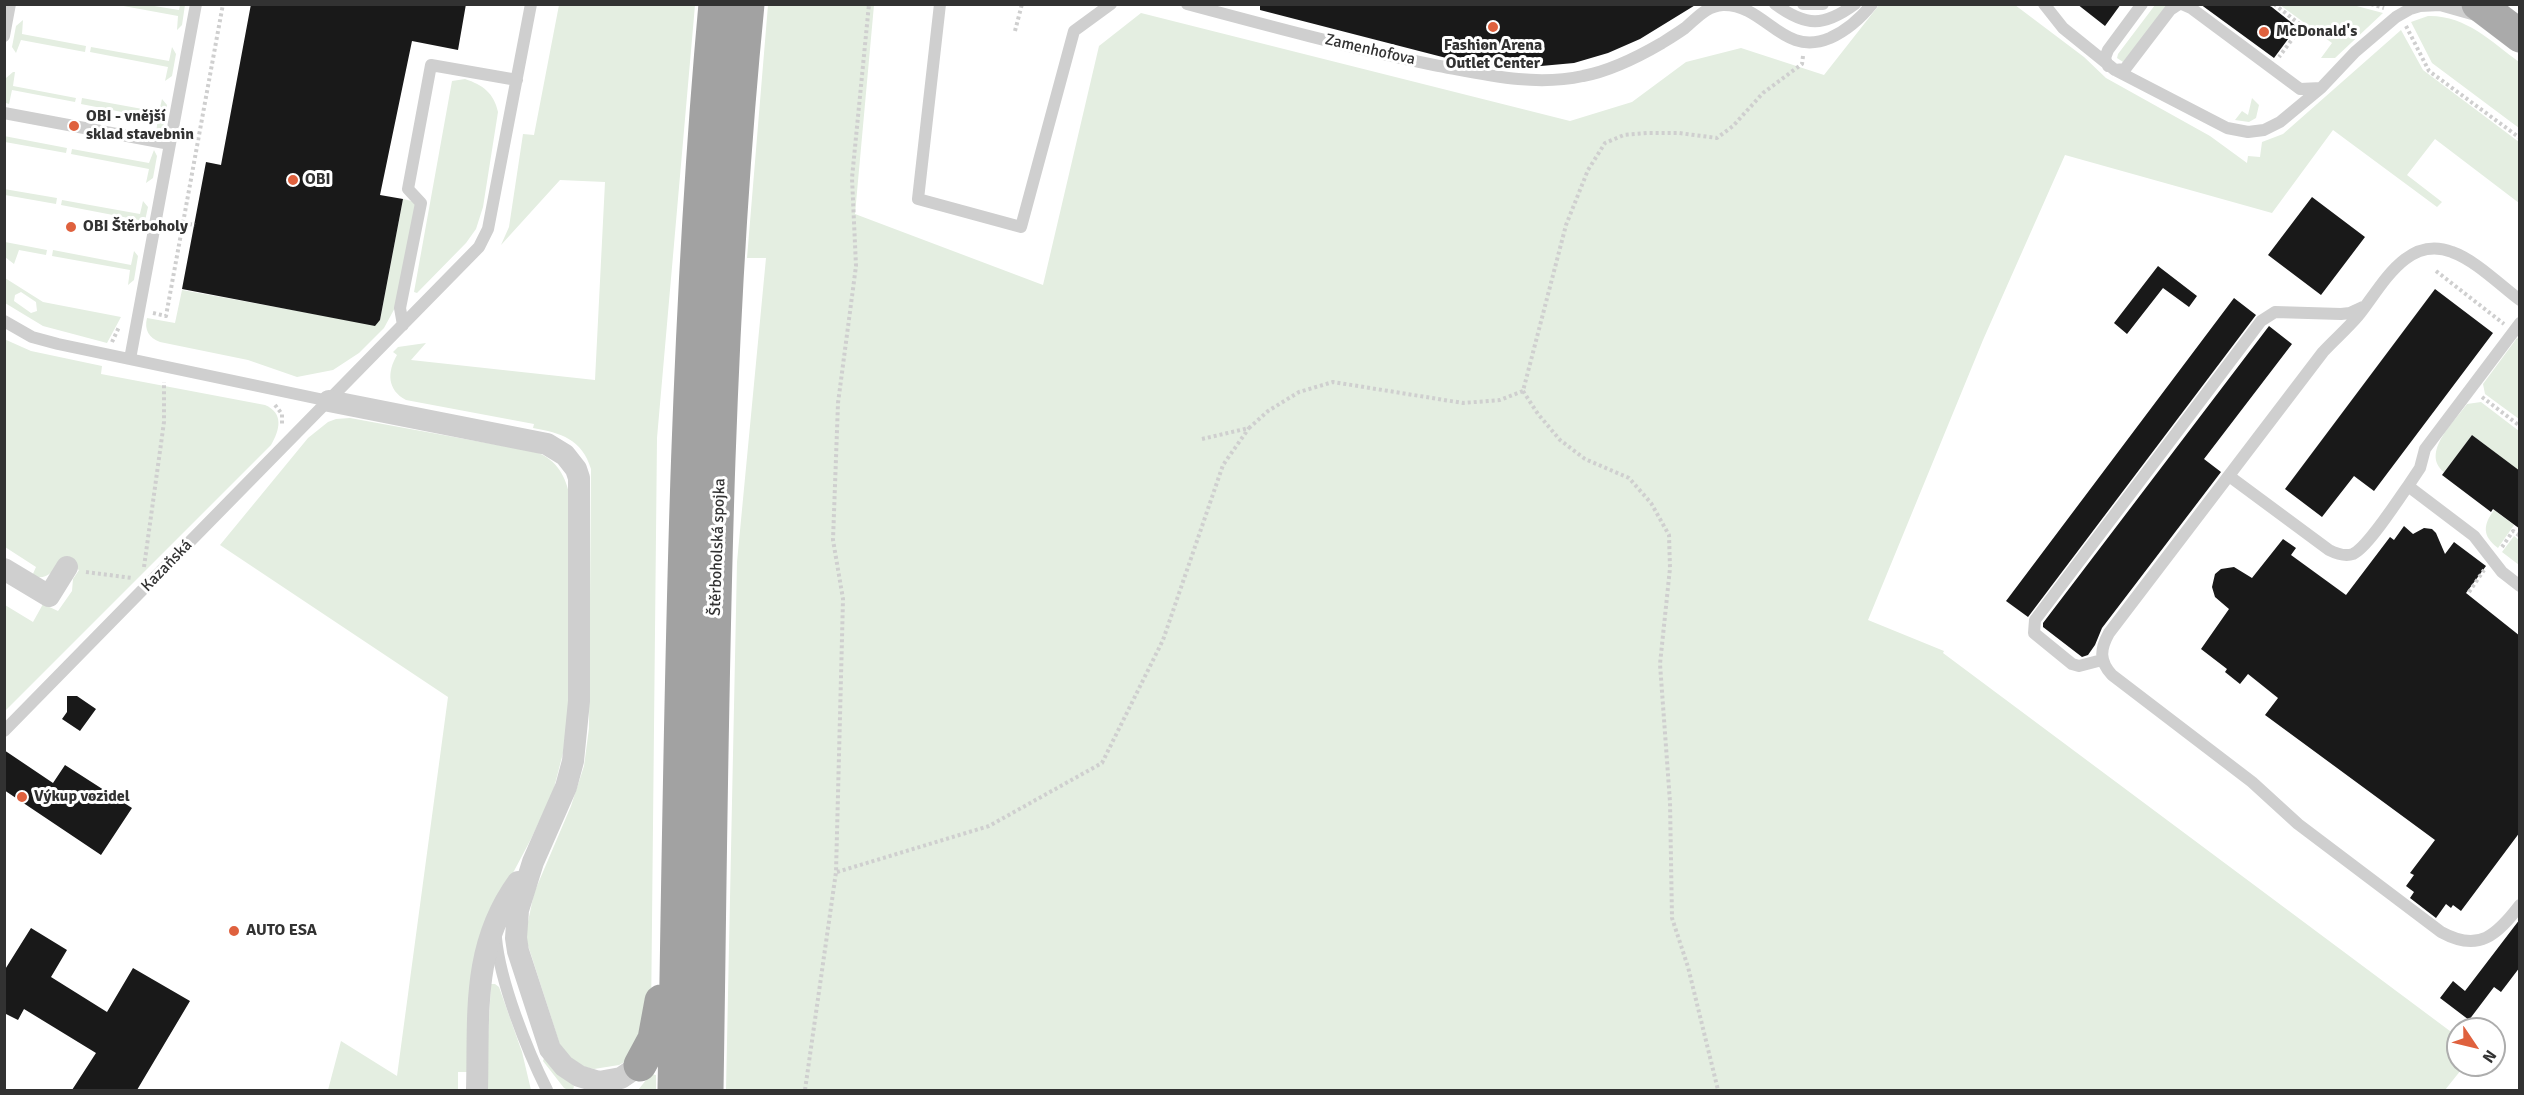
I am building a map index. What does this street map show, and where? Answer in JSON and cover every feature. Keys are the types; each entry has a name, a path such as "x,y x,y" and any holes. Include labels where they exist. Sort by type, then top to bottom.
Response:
{"highway":[{"name":"Štěrboholská spojka","path":"674,1090 688,424 696,232 715,4"},
{"name":"Štěrboholská spojka","path":"707,1090 716,570 729,268 748,4"},
{"path":"625,1083 648,1052 658,1025 680,781"}],"street":[{"path":"329,401 547,444 565,455 576,469 580,504 577,727 573,761 566,787 533,862 519,910 516,938 522,966 550,1049 557,1059 572,1072 598,1082 621,1078 625,1083"},
{"path":"4,569 49,596 67,567"},
{"path":"477,1090 480,976 487,943 513,889 533,862"}],"lane":[{"path":"4,36 10,4"},
{"path":"130,359 196,4"},
{"name":"Kazaňská","path":"4,731 479,247 488,230 531,4"},
{"path":"940,4 918,199 1022,227 1074,31 1112,4"},
{"name":"Zamenhofova","path":"1187,4 1372,52 1511,80 1577,78 1596,74 1646,51 1684,29 1704,11 1723,5 1738,7 1752,13 1786,37 1805,43"},
{"path":"1775,4 1794,17 1810,22 1821,22 1832,18 1855,4"},
{"path":"1803,4 1823,4"},
{"path":"1805,43 1824,40 1847,29 1872,4"},
{"path":"2044,4 2063,28 2111,68 2227,128 2255,132 2272,127 2321,88 2355,52 2396,17 2410,9 2430,5 2499,21"},
{"path":"2061,4 2059,17 2063,28"},
{"path":"2111,68 2105,58 2108,50 2142,4"},
{"path":"2111,68 2126,69 2170,10 2181,4 2192,8 2300,89 2321,88"},
{"path":"403,325 400,308 421,203 408,189 431,64 517,80"},
{"path":"4,113 170,144"},
{"path":"2520,300 2460,255 2451,251 2430,249 2419,252 2399,264 2367,305 2323,352 2109,633 2102,651 2102,660 2112,675 2252,782 2298,824 2441,932 2460,941 2489,938 2506,923 2520,905"},
{"path":"2102,660 2084,666 2072,664 2034,633 2036,620 2268,315 2282,311 2350,313 2367,305"},
{"path":"4,321 41,340 329,401"},
{"path":"2229,476 2330,550 2344,555 2352,554 2367,541 2408,486 2420,468 2425,450 2520,324"},
{"path":"2408,486 2474,536 2502,572 2520,586"},
{"path":"502,911 496,938 501,972 535,1066 547,1090"}],"path":[{"path":"147,312 166,316 223,4"},
{"path":"805,1090 836,872 843,599 834,540 838,415 856,266 852,178 869,4"},
{"path":"1015,31 1023,4"},
{"path":"2371,4 2386,9 2406,26 2428,71 2520,138"},
{"path":"2271,5 2302,26 2274,62"},
{"path":"1718,1090 1688,967 1672,918 1670,802 1660,664 1670,568 1669,535 1651,502 1629,478 1585,459 1560,440 1538,414 1523,391 1566,225 1588,170 1605,143 1624,135 1648,133 1679,133 1717,138 1733,126 1763,93 1802,64 1805,43"},
{"path":"183,223 195,225"},
{"path":"2436,271 2506,325"},
{"path":"153,380 175,384"},
{"path":"143,568 164,422 164,382"},
{"path":"836,872 989,826 1102,763 1162,640 1223,465 1249,428 1268,411 1299,392 1333,382 1463,403 1500,400 1523,391"},
{"path":"2471,389 2520,426"},
{"path":"269,402 282,414 281,432"},
{"path":"1202,439 1249,428"},
{"path":"2500,550 2516,526"},
{"path":"2513,531 2520,536"},
{"path":"2469,592 2487,566"},
{"path":"67,567 76,571 142,579"}],"shaded area":[{"path":"118,5 148,5 179,10 180,5 185,5 182,25 177,30 178,16"},
{"path":"559,5 695,5 657,438 651,1018 630,1059 619,1065 594,1069 581,1066 561,1048 525,936 534,893 571,806 584,766 589,728 591,469 576,444 561,435 533,428 534,424 406,400 395,391 390,374 397,355 393,352 398,347 426,343 411,360 595,380 605,182 560,180 501,245 509,227 523,134 534,135"},
{"path":"768,5 874,5 855,214 1043,285 1099,46 1141,13 1570,121 1632,102 1686,62 1741,48 1824,75 1879,5 2015,5 2084,57 2106,78 2210,136 2247,163 2248,156 2260,157 2262,142 2283,134 2401,30 2423,70 2519,142 2519,203 2435,139 2407,175 2442,202 2437,207 2333,130 2272,213 2065,155 1983,340 1868,620 1944,651 1943,653 2446,1028 2446,1077 2455,1077 2445,1090 726,1090 737,562 766,258 747,258"},
{"path":"2155,5 2168,5 2123,62 2117,58 2118,54"},
{"path":"2280,5 2353,5 2383,13 2335,58 2321,58 2332,43"},
{"path":"2428,16 2454,20 2466,25 2488,38 2519,62 2519,128 2432,63 2411,22"},
{"path":"23,20 22,34 86,46 85,52 21,40 16,53 12,47 16,26"},
{"path":"91,47 169,61 172,47 176,54 172,76 165,81 168,67 90,52"},
{"path":"15,72 13,86 76,98 75,102 12,90 9,104 6,103 6,78"},
{"path":"465,79 477,84 491,95 498,112 483,207 476,229 466,243 417,293 414,292 452,81"},
{"path":"82,98 159,112 162,99 167,105 163,128 156,132 158,119 81,104"},
{"path":"2252,98 2259,105 2256,118 2249,122 2235,120 2242,111 2248,115"},
{"path":"4,136 67,148 66,153 5,142"},
{"path":"72,149 149,163 154,150 157,156 153,178 146,183 149,169 71,154"},
{"path":"4,189 57,198 56,204 5,195"},
{"path":"403,199 416,202 397,304 384,328 359,353 333,370 297,377 248,360 160,342 148,333 147,318 175,323 182,290 375,325 380,320"},
{"path":"62,200 140,214 143,201 148,207 143,230 137,234 139,220 61,205"},
{"path":"5,242 47,250 46,255 19,250 14,264 5,257"},
{"path":"53,250 131,265 134,251 138,256 134,280 128,285 130,270 52,256"},
{"path":"5,278 43,302 121,317 107,343 43,326 5,303","holes":["21,292 36,302 37,311 31,313 14,301 15,295"]},
{"path":"2517,338 2520,340 2519,419 2485,394 2483,384"},
{"path":"4,339 31,351 102,366 101,374 265,405 271,408 278,417 277,434 271,445 5,711 5,605 33,622 43,604 58,611 72,591 73,579 79,570 62,560 46,576 32,576 36,567 5,547"},
{"path":"2481,402 2519,431 2519,471 2472,435 2444,472 2436,456 2442,437 2467,404"},
{"path":"350,418 536,452 555,464 563,476 570,498 568,712 563,753 553,792 489,918 469,1072 458,1072 458,1090 328,1090 341,1041 397,1076 448,697 220,545 308,438 328,422"},
{"path":"2494,510 2514,525 2498,548 2489,539 2486,530 2486,525"},
{"path":"2514,536 2519,540 2519,565 2502,552"},
{"path":"491,984 499,987 522,1052 531,1090 485,1090"},
{"path":"544,1058 574,1086 573,1090 564,1088 543,1061"},
{"path":"651,1074 656,1075 656,1090 638,1090"}],"building":[{"name":"OBI","path":"251,4 466,4 458,50 412,41 380,195 403,199 380,320 375,326 182,289 206,162 221,165"},
{"name":"Fashion Arena Outlet Center","path":"1260,4 1697,4 1640,39 1608,53 1574,63 1496,68 1454,60 1260,10"},
{"path":"2077,4 2121,4 2105,26"},
{"name":"McDonald's","path":"2200,4 2268,4 2297,27 2274,58"},
{"path":"2312,197 2365,237 2321,295 2268,255"},
{"path":"2158,266 2197,296 2189,307 2163,288 2127,334 2114,323"},
{"path":"2435,289 2493,333 2374,491 2354,476 2322,517 2285,489"},
{"path":"2234,298 2256,315 2028,617 2006,601"},
{"path":"2269,326 2292,344 2204,459 2221,472 2102,628 2088,655 2082,657 2043,627 2043,623"},
{"path":"2472,435 2520,471 2520,529 2493,509 2491,512 2442,475"},
{"path":"2404,526 2413,534 2424,528 2432,529 2445,554 2454,542 2486,566 2466,593 2520,636 2520,832 2461,911 2453,905 2451,908 2446,904 2436,918 2410,898 2414,892 2406,886 2414,875 2410,873 2435,840 2265,715 2278,698 2248,674 2240,684 2225,672 2227,669 2201,649 2229,609 2215,597 2212,587 2215,574 2221,569 2234,567 2252,578 2283,539 2296,548 2291,555 2346,595 2390,537 2394,540"},
{"path":"67,696 77,696 96,709 80,731 62,719 67,712"},
{"path":"4,750 53,783 65,765 132,808 101,855 4,790"},
{"path":"2520,919 2520,967 2501,992 2494,987 2471,1017 2465,1017 2440,998 2453,981 2465,991"},
{"path":"31,928 67,950 51,977 107,1012 133,968 190,1001 137,1090 72,1090 96,1053 24,1009 18,1020 4,1013 4,971"}],"place":[{"name":"Fashion Arena Outlet Center","path":"1493,27"},
{"name":"McDonald's","path":"2264,32"},
{"name":"OBI - vnější sklad stavebnin","path":"74,126"},
{"name":"OBI","path":"293,180"},
{"name":"OBI Štěrboholy","path":"71,227"},
{"name":"Výkup vozidel","path":"22,797"},
{"name":"AUTO ESA","path":"234,931"}]}
